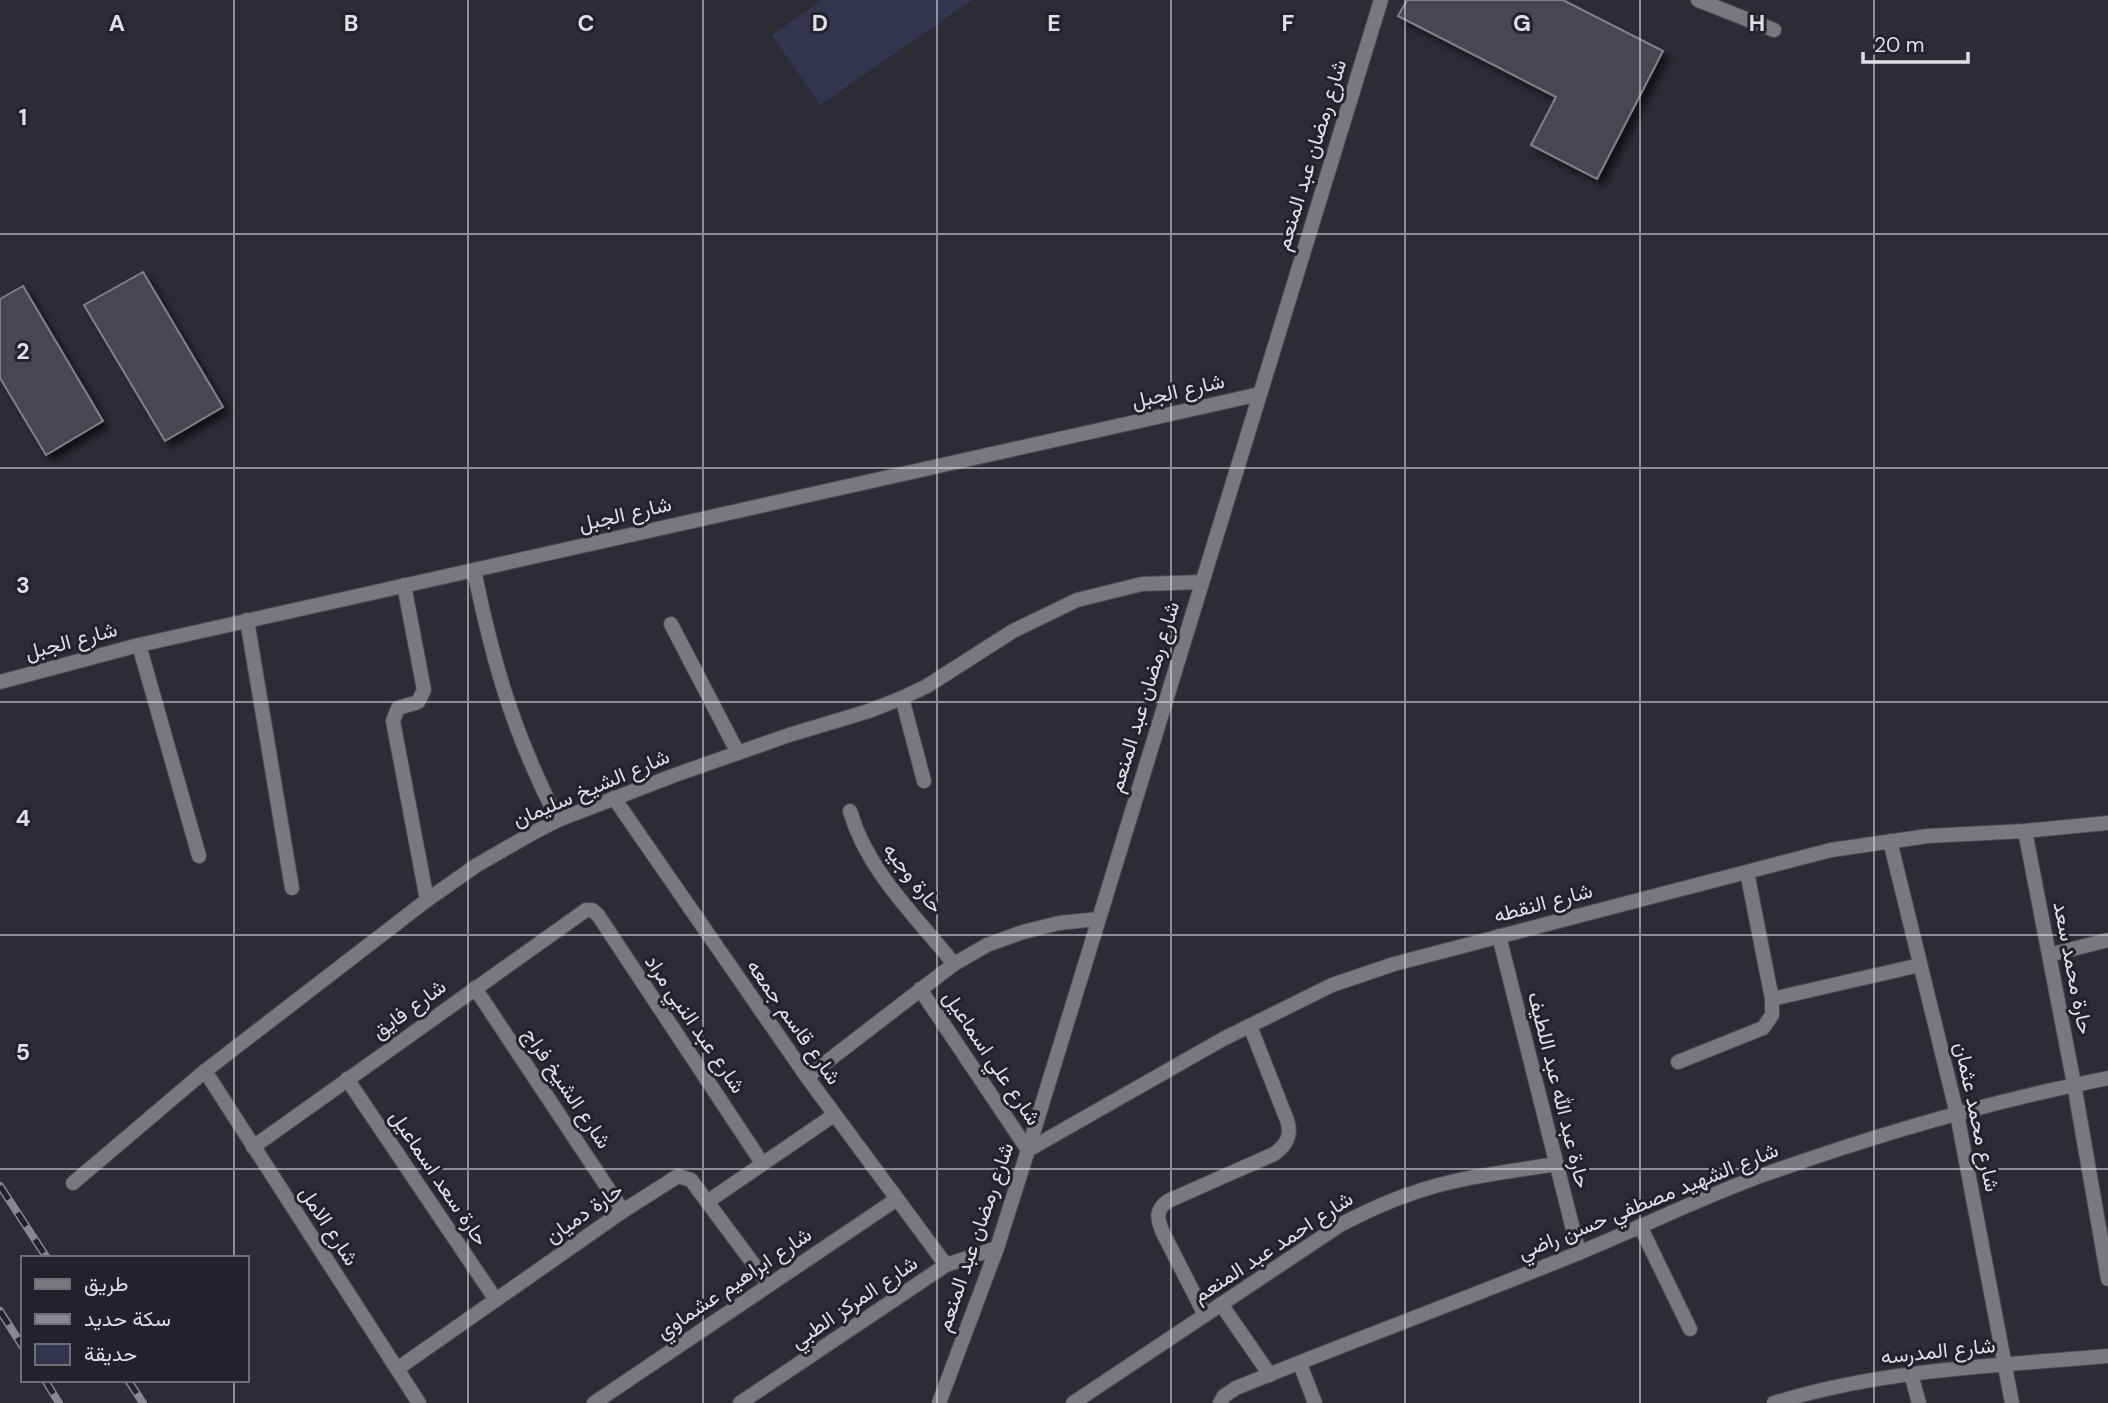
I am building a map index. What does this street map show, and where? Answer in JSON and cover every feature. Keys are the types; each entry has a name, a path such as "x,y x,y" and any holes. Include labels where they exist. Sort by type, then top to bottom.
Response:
{"street":[{"name":"شارع رمضان عبد المنعم","path":"939,1403 997,1248 1028,1150 1381,0"},
{"path":"1698,0 1774,30"},
{"name":"شارع الجبل","path":"0,681 139,645 1260,394"},
{"path":"474,570 499,679 515,728 535,776 558,820"},
{"name":"شارع الشيخ سليمان","path":"73,1183 205,1071 427,900 477,865 558,820 738,753 902,698 927,686 1013,631 1077,600 1142,584 1202,582"},
{"path":"404,585 424,690 418,702 398,708 393,716 393,726 427,900"},
{"path":"247,621 292,888"},
{"path":"671,624 738,753"},
{"path":"139,645 199,856"},
{"path":"902,698 924,781"},
{"name":"شارع قاسم جمعه","path":"614,798 834,1115 946,1265"},
{"name":"حارة وجيه","path":"850,811 856,833 865,851 954,964"},
{"name":"شارع النقطه","path":"1028,1150 1250,1026 1332,985 1394,964 1831,850 1928,836 2108,823"},
{"name":"حارة محمد سعد","path":"2025,831 2108,1279"},
{"name":"شارع محمد عثمان","path":"1890,841 1957,1114 2012,1403"},
{"path":"1678,1062 1763,1028 1772,1015 1772,999 1747,872"},
{"name":"شارع فايق","path":"253,1147 580,913 592,911"},
{"name":"شارع عبد النبي مراد","path":"592,911 762,1163"},
{"path":"807,1077 954,964 987,945 1059,923 1098,919"},
{"name":"حارة عبد الله عبد اللطيف","path":"1499,936 1578,1253"},
{"path":"2049,955 2108,940"},
{"path":"1772,999 1920,965"},
{"name":"شارع الشيخ فراج","path":"475,988 623,1211"},
{"name":"شارع علي اسماعيل","path":"920,989 1028,1150"},
{"path":"1205,1315 1157,1219 1159,1208 1168,1201 1275,1154 1286,1143 1289,1136 1287,1120 1250,1026"},
{"name":"شارع الامل","path":"205,1071 419,1403"},
{"name":"شارع الشهيد مصطفي حسن راضي","path":"1220,1403 1224,1396 1236,1388 1578,1253 1695,1201 1766,1174 1957,1114 2108,1078"},
{"name":"حارة سعد اسماعيل","path":"347,1079 496,1300"},
{"path":"707,1202 834,1115"},
{"name":"شارع احمد عبد المنعم","path":"1073,1403 1340,1225 1375,1207 1450,1182 1556,1164"},
{"name":"حارة دميان","path":"397,1369 623,1211 678,1176 691,1180 769,1285"},
{"name":"شارع ابراهيم عشماوي","path":"594,1403 897,1199"},
{"path":"1640,1226 1690,1329"},
{"name":"شارع المركز الطبي","path":"740,1403 946,1265 997,1248"},
{"path":"1221,1304 1269,1375"},
{"name":"شارع المدرسه","path":"1774,1403 1870,1379 2108,1356"},
{"path":"1300,1364 1315,1403"},
{"path":"1911,1374 1919,1403"}],"green space":[{"path":"822,0 972,0 820,105 772,35"}],"building":[{"path":"1407,0 1563,0 1663,51 1597,179 1531,145 1556,97 1398,16"},
{"path":"143,272 223,407 165,441 84,305"},
{"path":"23,286 103,421 46,455 0,378 0,299"}],"railway":[{"path":"0,1186 46,1256"},
{"path":"0,1311 21,1344"},
{"path":"46,1382 59,1403"},
{"path":"129,1382 143,1403"}]}
